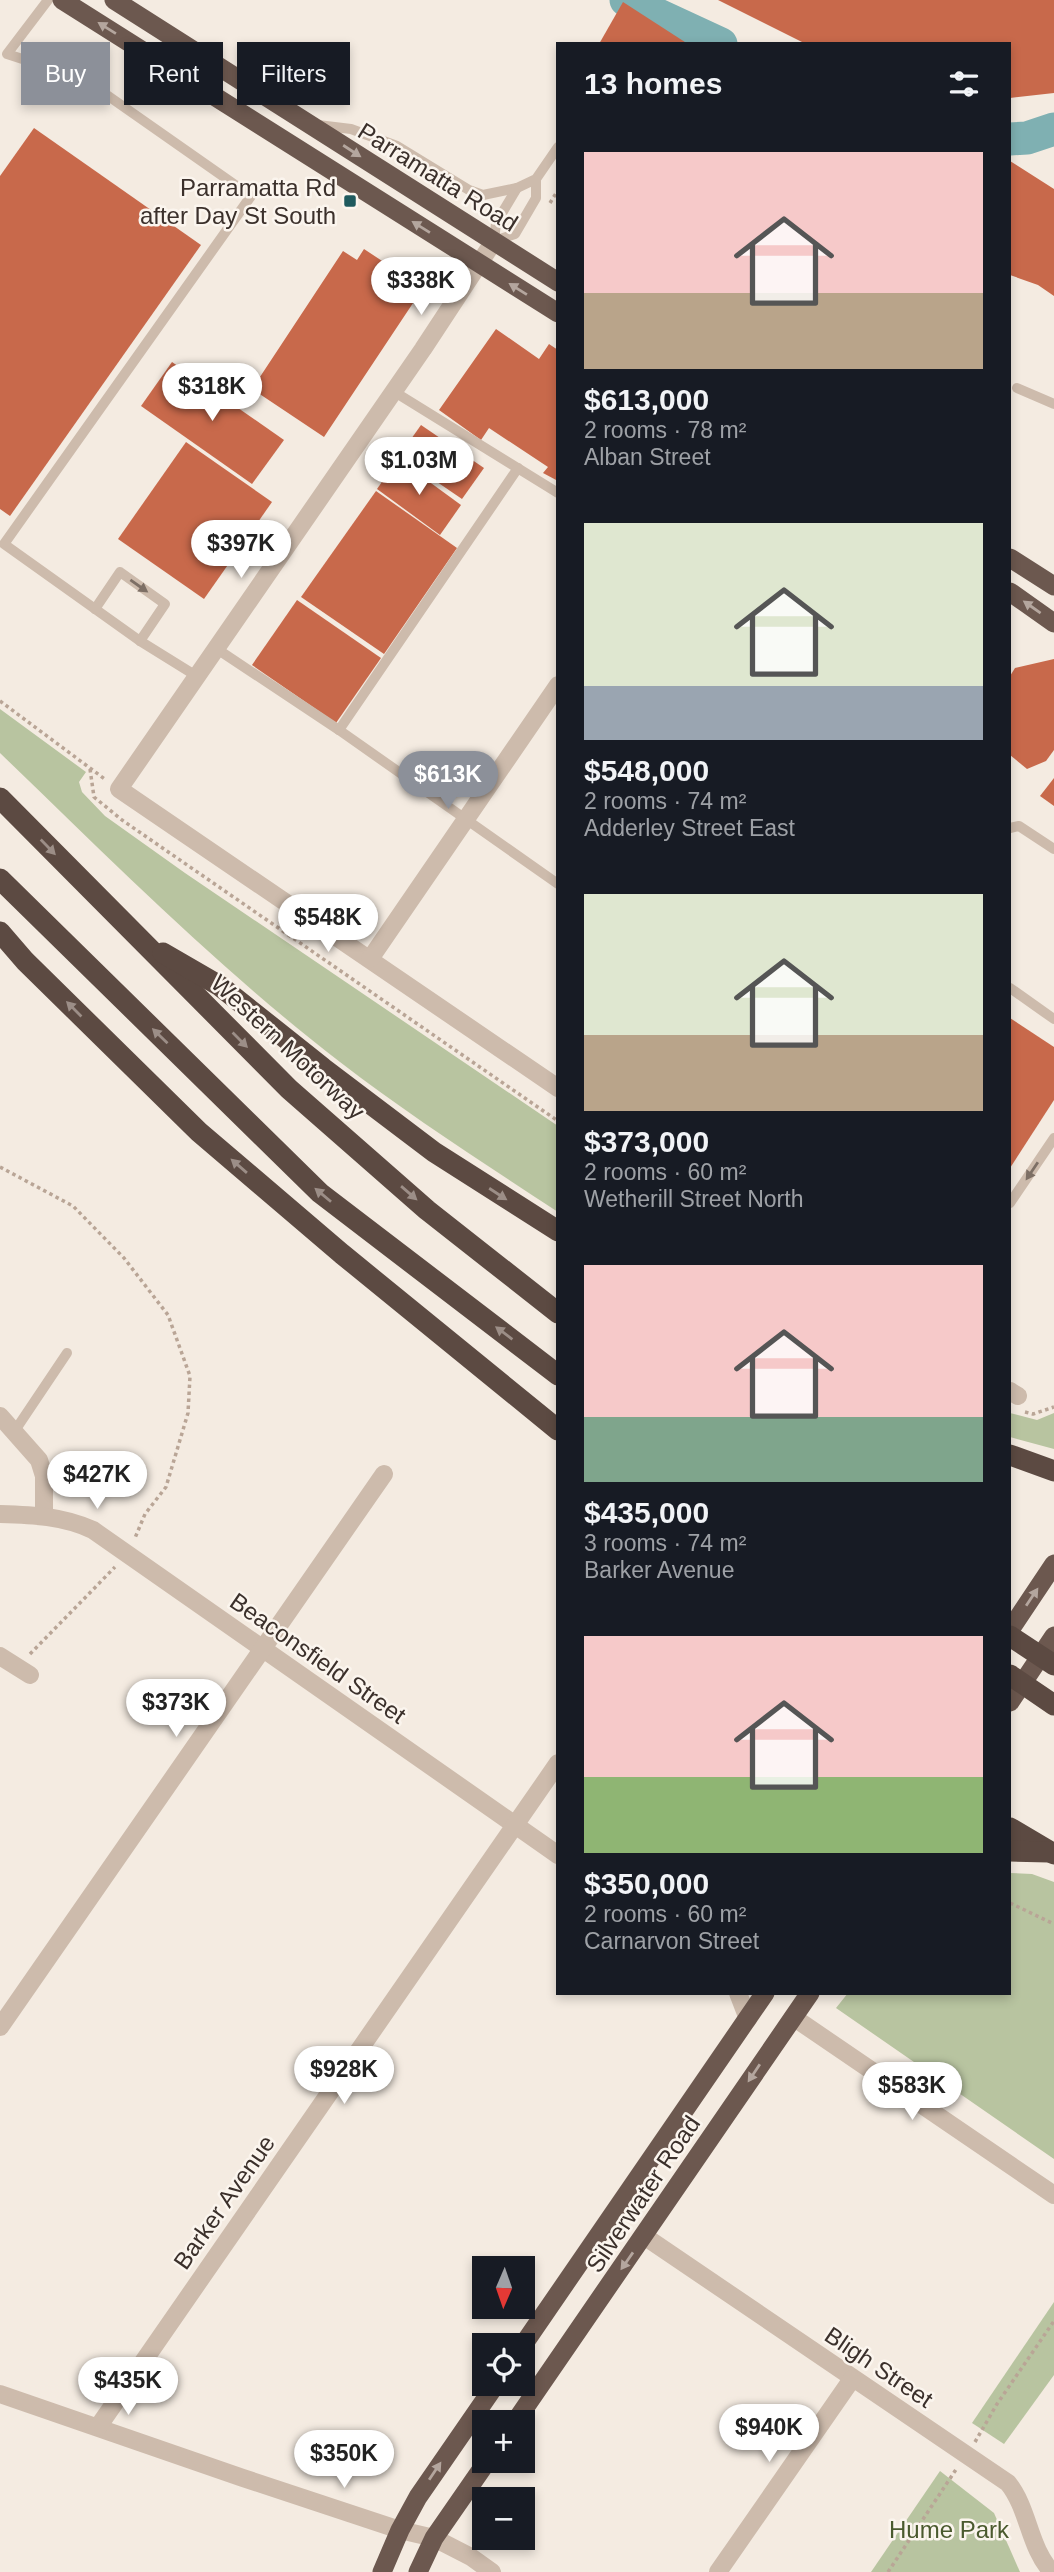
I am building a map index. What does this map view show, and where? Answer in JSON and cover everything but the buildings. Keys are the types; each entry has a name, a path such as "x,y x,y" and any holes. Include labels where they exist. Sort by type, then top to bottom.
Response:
{"highway":[{"name":"Parramatta Road","path":"62,0 556,312"},
{"name":"Parramatta Road","path":"114,0 556,281"},
{"path":"1011,559 1054,586"},
{"path":"1011,593 1054,623"},
{"name":"Western Motorway","path":"0,798 289,1089 427,1210 556,1311"},
{"path":"0,879 320,1193 556,1373"},
{"path":"0,932 25,961 199,1132 342,1254 556,1428"},
{"path":"140,940 220,986 435,1152 556,1230"},
{"path":"1011,1443 1054,1458"},
{"path":"1011,1455 1054,1471"},
{"path":"1011,1628 1054,1564"},
{"path":"1011,1700 1054,1636"},
{"path":"1011,1637 1054,1665"},
{"path":"1011,1676 1054,1705"},
{"path":"1011,1829 1052,1853"},
{"path":"1011,1851 1052,1853"},
{"name":"Silverwater Road","path":"531,2333 764,1995"},
{"name":"Silverwater Road","path":"523,2410 809,1995"},
{"path":"382,2572 418,2497 488,2396"},
{"path":"418,2572 434,2538 479,2473"}],"street":[{"path":"494,242 119,789 556,1087"},
{"path":"370,959 556,688"},
{"path":"0,1416 34,1452 42,1467 44,1516"},
{"path":"0,2026 384,1474"},
{"name":"Beaconsfield Street","path":"0,1514 44,1516 75,1522 93,1530 556,1854"},
{"path":"0,1656 24,1671"},
{"name":"Barker Avenue","path":"98,2427 556,1766"},
{"path":"739,1995 748,2019"},
{"path":"793,2017 1054,2196"},
{"name":"Bligh Street","path":"644,2236 1008,2483 1018,2496 1040,2553 1051,2571"},
{"path":"718,2572 852,2379"},
{"path":"0,2394 400,2530 434,2538 471,2557 492,2572"}],"lane":[{"path":"48,0 4,56 84,79 251,195 1,545 198,677"},
{"path":"308,123 351,129 376,137 397,146 469,190 482,195 517,188 536,179 556,150"},
{"path":"517,188 496,223 494,242 515,234 536,198 536,179"},
{"path":"1017,388 1054,404"},
{"path":"393,391 556,492"},
{"path":"339,730 518,468"},
{"path":"95,609 120,572 165,604 140,640"},
{"path":"217,649 467,818 556,883"},
{"path":"1011,828 1020,826 1054,849"},
{"path":"1011,990 1054,1019"},
{"path":"1011,1202 1054,1139"},
{"path":"14,1432 66,1353"}],"path":[{"path":"0,701 90,769 94,797 122,820 556,1120"},
{"path":"0,1167 73,1206 124,1258 168,1315 190,1376 188,1413 166,1487 145,1514 128,1554 24,1671"},
{"path":"1044,1410 1054,1407"},
{"path":"1011,1903 1054,1924"},
{"path":"979,2436 997,2404 1054,2321"},
{"path":"888,2572 951,2477"}],"green space":[{"path":"0,709 86,772 79,782 82,792 105,816 556,1125 556,1211 366,1082 295,1026 208,951 0,753"},
{"path":"1011,1413 1037,1420 1054,1413 1054,1449 1011,1437"},
{"path":"1011,1873 1032,1874 1054,1882 1054,2159 836,2008 846,1995 1011,1995"},
{"path":"1054,2302 1054,2375 1004,2444 972,2423"},
{"name":"Hume Park","path":"940,2471 994,2513 1020,2572 871,2572"}],"waterway":[{"path":"626,0 717,42"},
{"path":"1011,139 1027,138 1054,129"}],"place":[{"name":"Parramatta Rd after Day St South","path":"350,201"}]}
